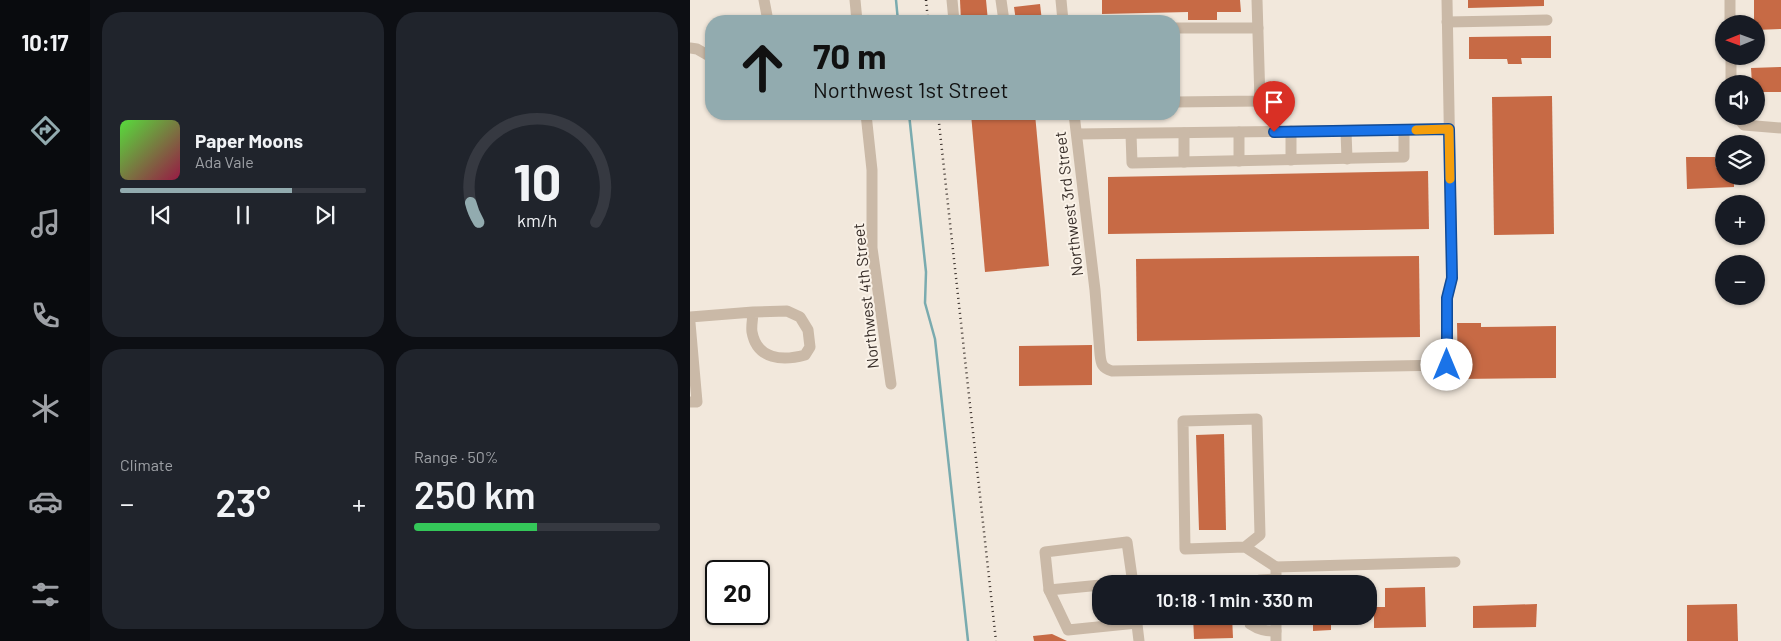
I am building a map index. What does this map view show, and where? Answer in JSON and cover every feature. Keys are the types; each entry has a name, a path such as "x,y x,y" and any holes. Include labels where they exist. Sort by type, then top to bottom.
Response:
{"street":[{"path":"764,0 767,15"},
{"path":"855,0 856,15"},
{"path":"952,0 953,15"},
{"path":"1001,0 1003,15"},
{"path":"1061,0 1063,15"},
{"path":"1180,102 1260,101 1257,0"},
{"path":"1077,134 1449,129 1447,0"},
{"path":"1730,0 1730,15"},
{"path":"1448,22 1547,20"},
{"path":"1180,28 1258,28"},
{"path":"690,48 697,48 705,53"},
{"name":"Northwest 4th Street","path":"867,120 872,170 872,248 891,384"},
{"name":"Northwest 3rd Street","path":"1075,120 1095,290 1101,364 1106,369 1112,371 1447,365 1447,298 1452,278 1449,129"},
{"path":"1744,125 1781,128"},
{"path":"1131,134 1132,164 1404,157 1404,130"},
{"path":"1346,131 1346,159"},
{"path":"1239,132 1239,161"},
{"path":"1291,132 1291,160"},
{"path":"1184,133 1184,162"},
{"path":"690,317 753,312 787,311 800,317 808,330 810,346 805,355 790,359 771,358 758,347 752,332 753,312"},
{"path":"690,323 694,402"},
{"path":"1245,548 1260,535 1257,419 1184,421 1185,549 1245,548 1276,567 1455,562"},
{"path":"1102,625 1068,630 1049,590 1045,552 1127,542 1131,575"},
{"path":"1276,567 1276,575"},
{"path":"1049,590 1092,586"},
{"path":"1137,625 1139,641"},
{"path":"1252,625 1276,636"}],"building":[{"path":"960,0 986,0 987,15 961,15"},
{"path":"1102,0 1240,0 1241,12 1217,12 1217,20 1188,20 1188,12 1102,14"},
{"path":"1468,0 1544,0 1544,6 1468,8"},
{"path":"1754,0 1781,0 1781,29 1765,30 1765,15 1754,15"},
{"path":"1040,4 1041,15 1015,15 1014,7"},
{"path":"1551,36 1551,58 1521,58 1522,64 1508,64 1507,59 1469,59 1469,37"},
{"path":"1781,67 1781,92 1765,92 1765,75 1751,75 1751,68"},
{"path":"1552,96 1554,234 1494,235 1492,97"},
{"path":"972,120 1036,120 1049,266 985,272"},
{"path":"1686,157 1715,157 1715,185 1734,185 1734,187 1687,189"},
{"path":"1428,171 1429,229 1108,234 1108,177"},
{"path":"1419,256 1420,337 1137,341 1136,259"},
{"path":"1457,323 1481,323 1481,327 1556,326 1556,378 1458,379"},
{"path":"1092,345 1092,385 1019,386 1019,346"},
{"path":"1224,434 1226,530 1199,530 1196,435"},
{"path":"1425,587 1426,627 1374,628 1374,625 1377,625 1377,607 1385,607 1385,588"},
{"path":"1537,604 1536,627 1473,628 1473,606"},
{"path":"1737,604 1738,641 1687,641 1687,605"},
{"path":"1193,625 1232,625 1233,638 1194,639"},
{"path":"1313,625 1331,625 1331,630 1313,631"},
{"path":"1052,634 1067,641 1034,641 1033,636"}],"waterway":[{"path":"896,0 897,15"},
{"path":"910,120 926,272 925,303 935,339 968,641"}],"railway":[{"path":"926,0 927,15"},
{"path":"939,120 996,641"}],"slow traffic":[{"path":"1416,130 1449,129 1450,179"}],"route":[{"path":"1274,132 1449,129 1452,278 1447,298 1447,365"}]}
